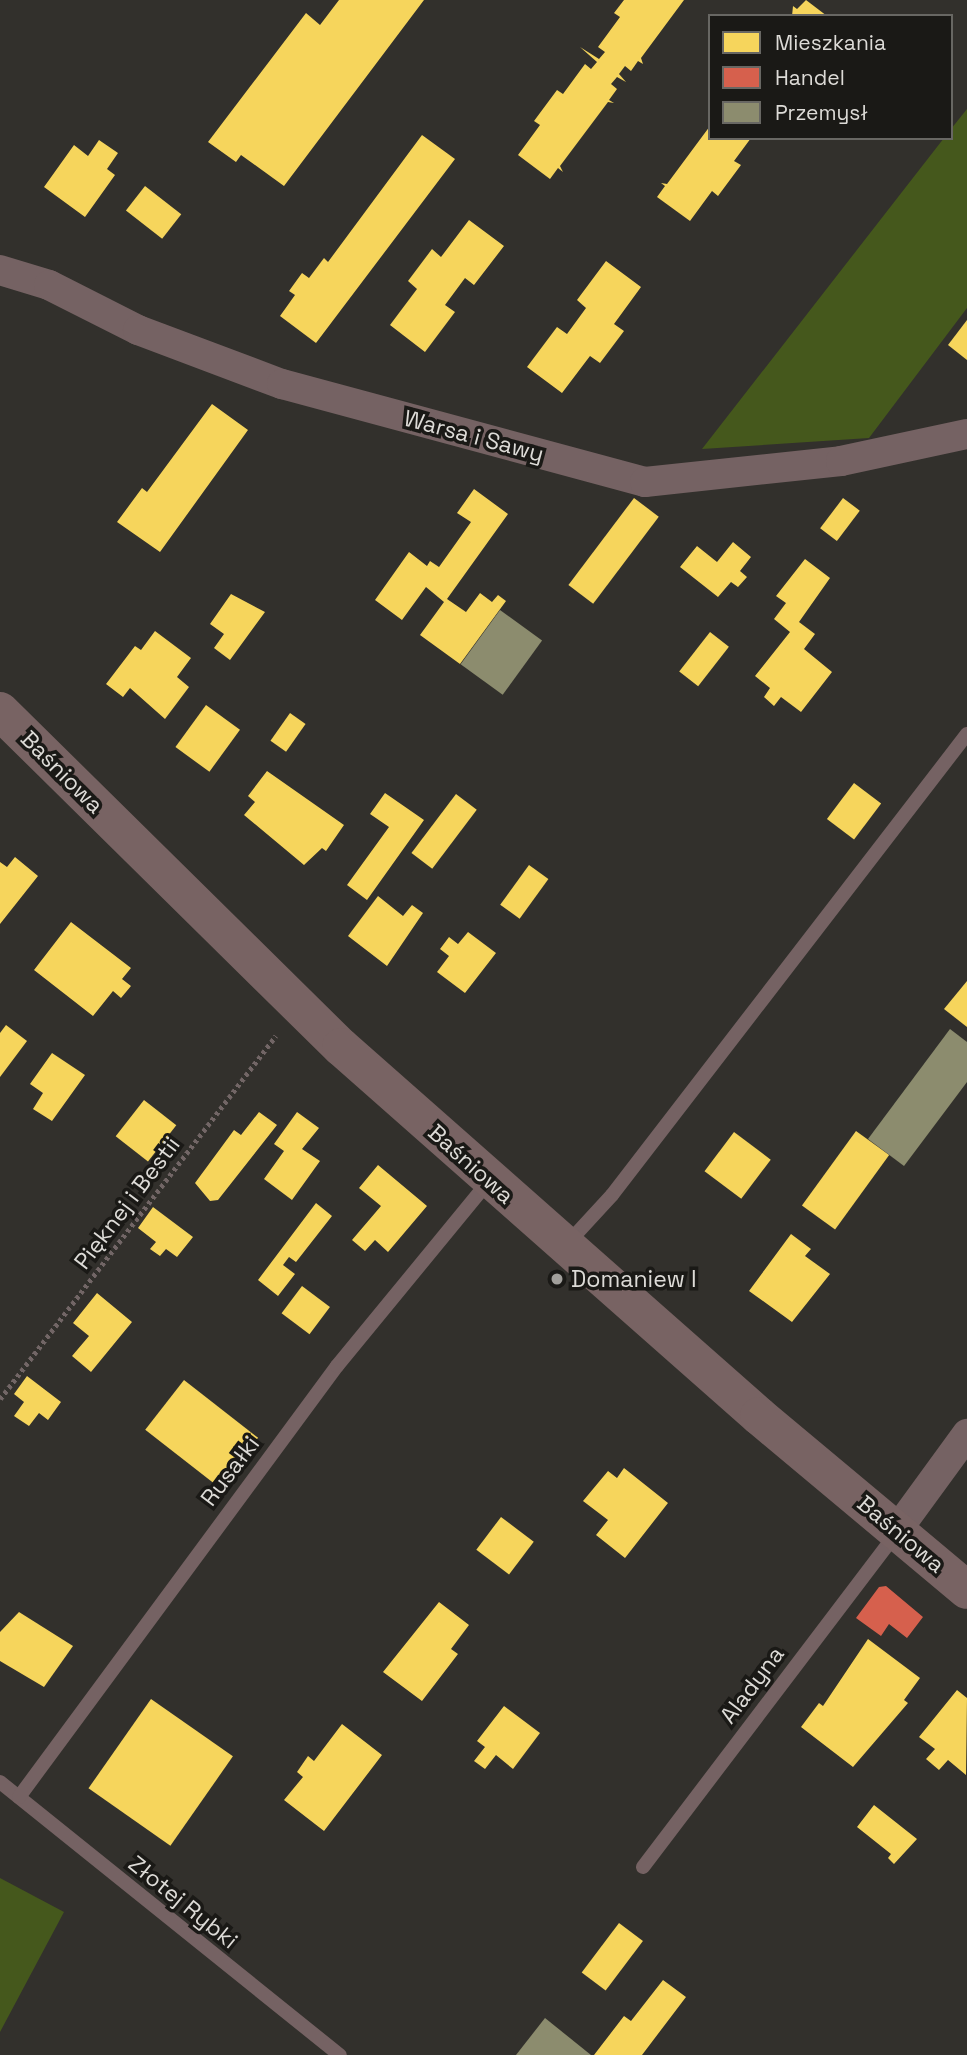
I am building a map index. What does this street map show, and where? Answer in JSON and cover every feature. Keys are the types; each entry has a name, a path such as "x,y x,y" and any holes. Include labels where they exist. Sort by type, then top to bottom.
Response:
{"main road":[{"name":"Baśniowa","path":"0,711 300,1008 489,1181 967,1590"}],"street":[{"name":"Warsa i Sawy","path":"0,270 50,285 138,330 282,384 645,482 841,461 967,434"},
{"path":"897,1530 967,1434"}],"lane":[{"path":"565,1246 621,1184 967,734"},
{"name":"Rusałki","path":"19,1797 337,1366 489,1181"},
{"name":"Aladyna","path":"643,1867 897,1530"},
{"name":"Złotej Rybki","path":"0,1782 340,2055"}],"path":[{"name":"Pięknej i Bestii","path":"0,1399 281,1028"}],"green space":[{"path":"967,109 967,308 869,438 702,449 942,140 953,140 953,126"},
{"path":"0,1878 64,1912 0,2032"}],"building: Mieszkania":[{"path":"339,0 424,0 284,186 241,155 236,162 208,142 306,13 320,25"},
{"path":"624,0 684,0 641,58 643,64 638,61 631,71 625,66 619,74 626,82 617,77 611,84 617,89 609,100 614,103 608,102 560,166 563,172 558,168 550,179 518,155 540,125 534,121 557,90 563,94 585,64 591,69 597,62 580,47 599,59 605,52 598,47 620,17 614,13"},
{"path":"806,0 824,14 792,14 793,6 797,9"},
{"path":"708,129 708,140 750,140 734,161 741,165 718,196 712,191 690,221 657,197 665,186 661,183 667,184"},
{"path":"422,135 455,159 316,343 280,316 295,295 289,291 302,273 309,278 324,258 328,262"},
{"path":"99,140 118,153 107,169 115,175 85,217 44,187 74,145 88,156"},
{"path":"145,186 181,214 162,239 126,210"},
{"path":"469,220 504,246 474,285 465,278 445,305 455,312 425,352 390,325 417,289 408,281 432,249 441,257"},
{"path":"606,261 641,287 614,324 624,331 600,363 590,356 562,393 527,367 557,327 567,334 586,308 577,300"},
{"path":"967,320 967,360 948,345"},
{"path":"212,404 248,430 160,552 117,522 142,488 147,492"},
{"path":"474,489 508,514 447,599 466,612 480,593 492,602 498,595 506,601 460,664 420,635 444,602 426,587 402,620 375,600 409,552 427,566 430,561 439,567 471,522 457,513"},
{"path":"634,498 659,517 593,604 568,585"},
{"path":"843,498 860,511 837,541 820,528"},
{"path":"733,542 751,557 740,571 747,577 738,587 731,582 718,597 680,567 697,546 717,562"},
{"path":"805,559 830,578 799,622 815,634 804,649 832,672 801,712 781,697 774,706 764,697 770,688 755,676 790,632 774,619 786,603 776,596"},
{"path":"231,594 265,612 230,660 214,648 224,634 210,624"},
{"path":"155,631 191,658 177,677 189,687 165,719 130,688 123,697 106,684 135,646 141,650"},
{"path":"710,632 729,647 698,686 679,671"},
{"path":"206,705 240,730 209,772 175,747"},
{"path":"290,713 306,724 286,752 270,741"},
{"path":"267,771 344,825 326,851 322,848 304,865 244,815 255,802 248,796"},
{"path":"854,783 881,803 854,839 827,819"},
{"path":"385,793 424,820 367,900 347,885 389,827 370,814"},
{"path":"456,794 477,810 432,869 411,853"},
{"path":"15,857 38,876 0,924 0,862 7,867"},
{"path":"529,865 548,879 520,919 500,905"},
{"path":"378,896 403,916 412,905 423,913 387,966 348,936"},
{"path":"71,922 131,968 122,979 131,986 121,998 113,991 93,1016 34,970"},
{"path":"468,932 496,953 465,993 437,972 449,956 440,949 449,937 458,944"},
{"path":"967,981 967,1027 944,1009"},
{"path":"6,1025 27,1041 0,1077 0,1033"},
{"path":"52,1053 85,1075 52,1121 33,1109 43,1093 30,1084"},
{"path":"144,1100 176,1125 148,1161 116,1136"},
{"path":"259,1112 277,1125 218,1200 210,1201 195,1183 234,1130 241,1135"},
{"path":"297,1112 319,1128 302,1149 320,1161 292,1200 264,1179 284,1151 274,1144"},
{"path":"856,1131 889,1155 835,1230 802,1205"},
{"path":"734,1132 771,1160 741,1199 705,1171"},
{"path":"378,1165 427,1206 388,1252 375,1240 365,1251 352,1240 381,1206 359,1188"},
{"path":"316,1203 332,1216 296,1262 289,1257 283,1265 295,1274 278,1296 258,1280"},
{"path":"153,1207 193,1237 177,1257 166,1249 160,1256 150,1249 156,1242 138,1228"},
{"path":"791,1234 811,1249 805,1256 830,1274 792,1322 749,1291"},
{"path":"302,1286 330,1307 309,1334 282,1313"},
{"path":"97,1293 132,1322 91,1372 72,1356 89,1336 73,1323"},
{"path":"27,1376 61,1402 48,1420 39,1413 29,1426 14,1416 24,1402 14,1394"},
{"path":"184,1380 258,1438 219,1488 145,1430"},
{"path":"624,1468 668,1503 625,1558 596,1535 608,1520 583,1501 608,1471 617,1478"},
{"path":"501,1517 534,1542 509,1574 476,1550"},
{"path":"439,1602 469,1625 451,1649 458,1654 422,1701 383,1672"},
{"path":"19,1612 73,1646 44,1687 0,1661 0,1632"},
{"path":"868,1639 920,1678 904,1700 908,1703 853,1767 801,1727 819,1703 823,1706"},
{"path":"957,1690 967,1698 966,1775 948,1760 939,1770 926,1759 935,1749 919,1737"},
{"path":"151,1699 233,1756 170,1846 88,1788"},
{"path":"504,1706 540,1733 513,1769 496,1755 485,1769 474,1761 485,1747 477,1741"},
{"path":"342,1724 382,1755 324,1831 284,1800 303,1777 297,1772 308,1756 314,1761"},
{"path":"874,1805 917,1839 894,1864 888,1858 891,1854 857,1827"},
{"path":"619,1923 643,1941 606,1991 582,1973"},
{"path":"663,1980 686,1997 642,2055 594,2055 624,2016 631,2021"}],"building: Handel":[{"path":"886,1586 923,1617 907,1638 889,1624 881,1636 856,1618 879,1587"}],"building: Przemysł":[{"path":"500,610 542,641 503,695 461,664"},
{"path":"950,1029 967,1042 967,1082 904,1166 868,1139"},
{"path":"545,2018 591,2055 516,2055"}],"place":[{"name":"Domaniew I","path":"557,1279"}]}
